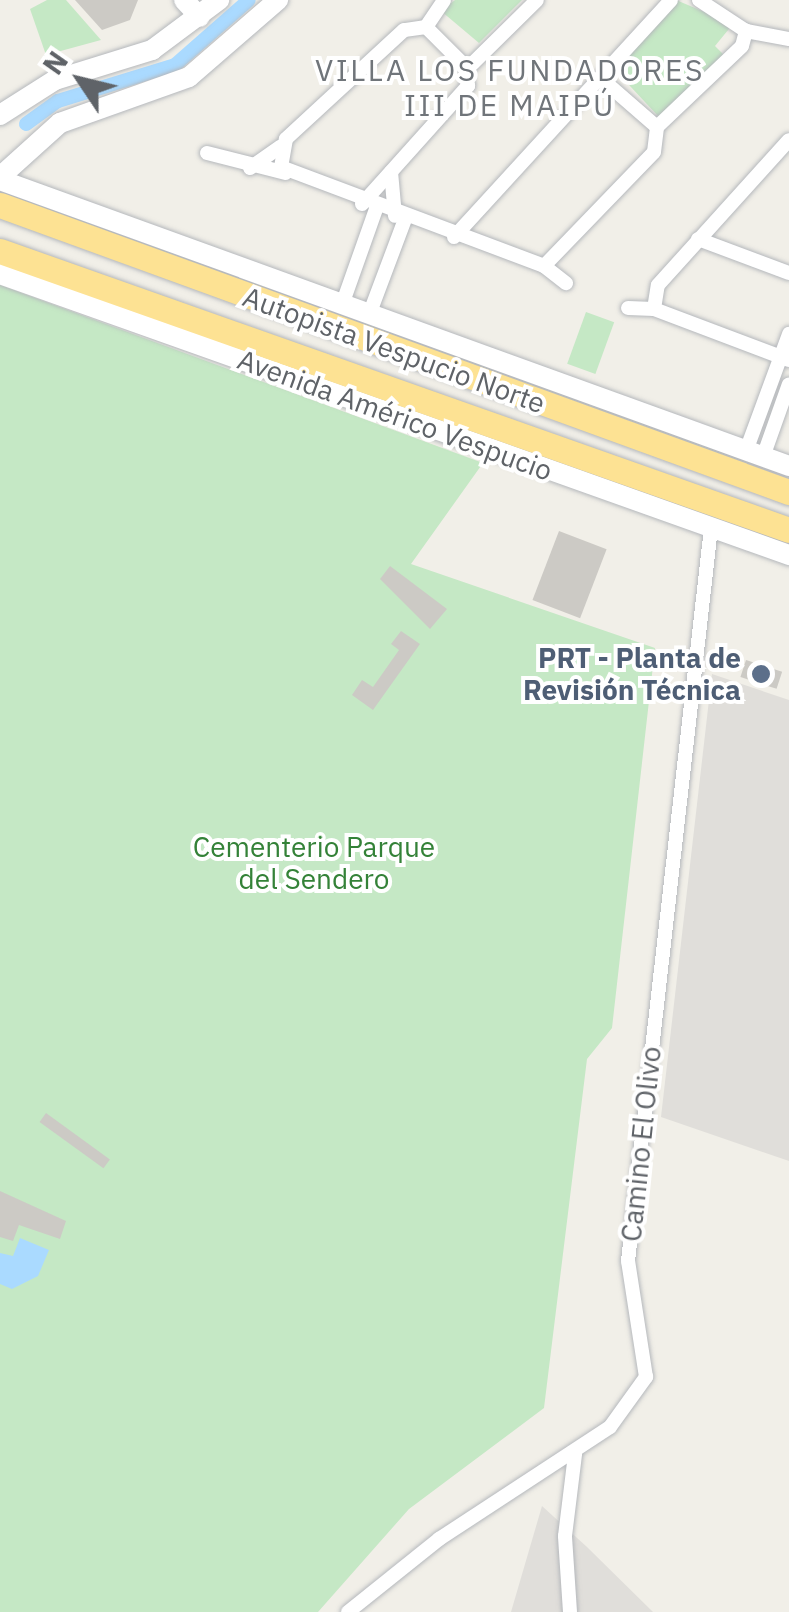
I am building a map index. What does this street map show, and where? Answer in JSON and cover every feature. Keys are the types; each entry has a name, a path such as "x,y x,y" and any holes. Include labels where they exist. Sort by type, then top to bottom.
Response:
{"highway":[{"name":"Autopista Vespucio Norte","path":"0,206 789,492"},
{"name":"Autopista Vespucio Norte","path":"0,250 789,530"}],"main road":[{"path":"184,0 200,17"},
{"path":"0,115 55,80 152,50 219,0"},
{"path":"278,0 189,78 60,122 0,178 789,466"},
{"name":"Avenida Américo Vespucio","path":"0,274 789,556"}],"street":[{"path":"207,153 250,168 282,161 404,30 426,27 444,0"},
{"path":"342,305 369,207 391,172 464,94 467,69 537,0"},
{"path":"454,237 588,88 604,81 672,0"},
{"path":"699,0 746,31 789,39"},
{"path":"426,27 467,69"},
{"path":"544,266 654,152 658,127 730,59 746,31"},
{"path":"604,81 658,127"},
{"path":"654,309 656,289 789,140"},
{"path":"250,168 282,161 369,207 544,266 566,283"},
{"path":"370,315 400,218 391,172"},
{"path":"698,239 789,272"},
{"path":"628,308 654,309 785,358"},
{"path":"754,454 764,401 785,358 789,334"},
{"path":"754,454 781,407 789,384"},
{"path":"764,401 781,407"},
{"name":"Camino El Olivo","path":"348,1612 439,1539 575,1453 620,1418 646,1377 628,1261 711,528"},
{"path":"570,1612 564,1536 575,1453"}],"shaded area":[{"path":"712,674 789,700 789,1161 661,1117"},
{"path":"542,1506 587,1547 653,1612 511,1612"}],"green space":[{"path":"47,0 66,0 101,40 46,55 30,9"},
{"path":"455,0 522,0 479,43 441,11"},
{"path":"676,0 733,24 715,46 725,56 659,117 615,70"},
{"name":"Cementerio Parque del Sendero","path":"0,285 483,463 411,564 655,648 612,1028 587,1059 544,1408 409,1509 318,1612 0,1612"},
{"path":"586,312 614,322 595,374 567,364"}],"water":[{"path":"20,1238 49,1250 38,1276 12,1289 0,1284 0,1253 13,1256"}],"building":[{"path":"75,0 138,0 130,20 102,30"},
{"path":"559,531 607,549 580,618 532,600"},
{"path":"390,566 447,609 430,629 380,579"},
{"path":"401,631 420,644 373,710 352,695 362,680 373,687 399,650 391,644"},
{"name":"PRT - Planta de Revisión Técnica","path":"746,660 782,672 777,689 740,677"},
{"path":"46,1113 110,1159 103,1168 40,1122"},
{"path":"0,1191 66,1221 60,1239 19,1225 13,1241 0,1237"}],"waterway":[{"path":"26,124 58,101 175,65 249,0"}],"place":[{"name":"PRT - Planta de Revisión Técnica","path":"761,674"}],"district":[{"name":"VILLA LOS FUNDADORES III DE MAIPÚ","path":"510,87"}]}
